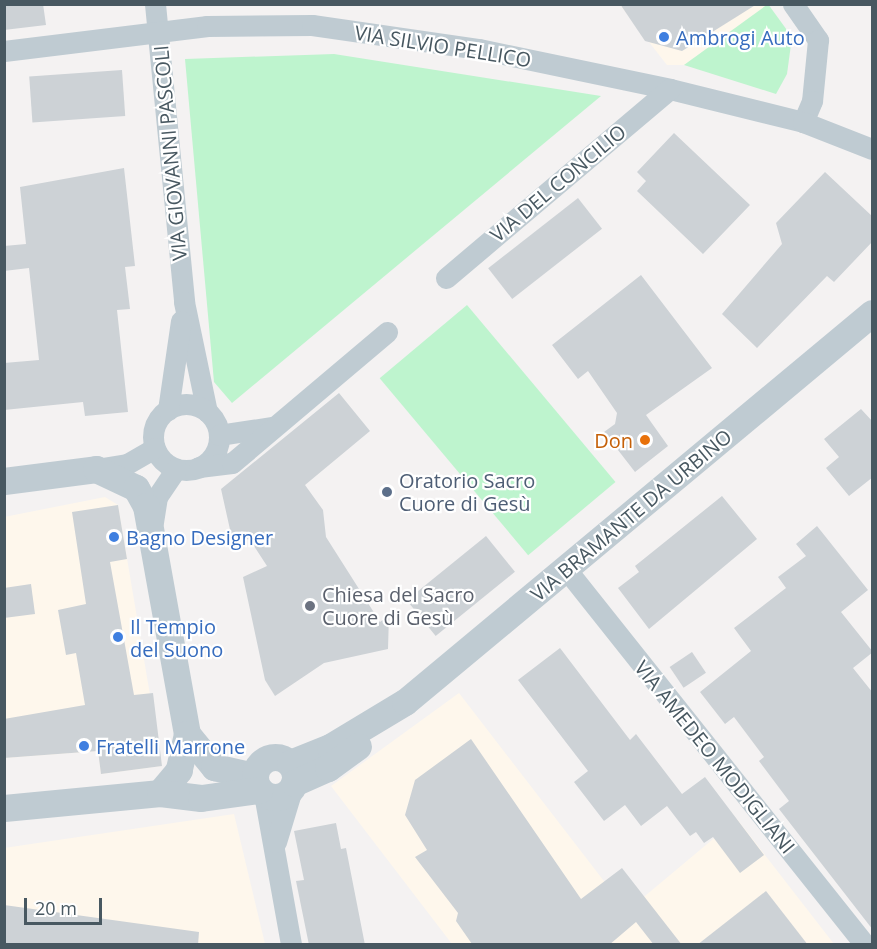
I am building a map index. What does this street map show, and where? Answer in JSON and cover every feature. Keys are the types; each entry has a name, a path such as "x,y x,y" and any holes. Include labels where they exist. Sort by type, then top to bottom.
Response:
{"street":[{"name":"VIA GIOVANNI PASCOLI","path":"155,4 184,302 207,412"},
{"path":"793,4 818,40 812,101 803,122"},
{"name":"VIA SILVIO PELLICO","path":"4,51 313,15 670,89 803,122 873,149"},
{"name":"VIA DEL CONCILIO","path":"446,278 670,89"},
{"name":"VIA GIOVANNI PASCOLI","path":"168,410 184,302"},
{"name":"VIA BRAMANTE DA URBINO","path":"292,778 387,715 873,313"},
{"path":"199,467 215,452 219,435 207,412 186,404 168,410 156,425 155,448 176,469 199,467 232,463 387,332"},
{"path":"219,435 272,427"},
{"path":"4,481 127,464 155,448"},
{"path":"96,469 136,488 153,522 187,734 179,770 160,792"},
{"path":"153,522 157,497 176,469"},
{"name":"VIA AMEDEO MODIGLIANI","path":"566,569 864,945"},
{"path":"187,734 214,767 259,787 276,798 292,778"},
{"path":"291,945 259,787 266,759 292,778"},
{"path":"274,861 292,778"},
{"path":"4,808 160,792 201,798 259,787"}],"shaded area":[{"path":"620,5 768,5 684,65 667,65"},
{"path":"105,497 118,505 162,766 101,774 98,751 5,758 4,517"},
{"path":"459,693 627,911 737,819 834,944 452,944 331,786"},
{"path":"234,814 265,944 5,944 4,848"}],"green space":[{"path":"768,4 792,37 787,74 776,94 684,65"},
{"path":"334,54 601,96 232,403 214,382 185,59"},
{"path":"467,305 615,482 528,555 380,378"}],"building":[{"path":"4,4 43,4 46,25 4,30"},
{"path":"620,4 757,4 682,51 645,41"},
{"path":"122,70 125,116 32,122 29,76"},
{"path":"674,133 750,205 703,254 637,191 646,181 637,172"},
{"path":"124,168 135,266 125,267 130,309 117,310 128,412 85,416 83,402 4,410 4,363 39,360 29,268 4,271 4,246 26,244 20,187"},
{"path":"825,172 873,217 873,241 834,282 827,276 757,348 722,314 782,244 776,223"},
{"path":"578,198 602,229 512,299 488,268"},
{"path":"641,275 712,368 646,415 668,446 635,472 604,432 615,424 617,413 588,371 578,379 552,345"},
{"name":"Chiesa del Sacro Cuore di Gesù","path":"339,393 370,431 305,485 323,510 326,537 380,622 389,615 388,649 324,663 275,696 265,680 243,577 267,566 250,540 231,534 221,489"},
{"path":"861,409 873,422 873,477 849,496 826,468 839,457 824,439"},
{"path":"722,496 757,539 649,629 618,588 639,572 635,566"},
{"path":"118,505 127,559 110,562 134,695 153,693 162,766 101,774 98,751 4,758 4,719 85,705 76,653 66,655 58,610 86,604 72,512"},
{"path":"817,526 868,590 841,612 873,652 853,668 873,693 873,930 779,809 789,801 759,761 764,757 734,717 725,724 700,692 751,651 734,628 786,588 778,577 806,556 796,544"},
{"path":"486,536 515,572 436,636 407,600"},
{"path":"31,584 35,614 4,618 4,588"},
{"path":"560,648 630,740 636,734 682,794 705,777 764,855 740,873 713,837 704,843 696,832 690,836 667,806 641,826 625,805 604,821 574,782 588,771 518,680"},
{"path":"692,652 706,673 684,688 670,667"},
{"path":"471,739 581,899 622,868 682,945 654,945 636,922 609,945 472,944 456,921 458,913 415,857 427,850 405,815 415,780"},
{"path":"336,823 341,849 346,848 365,945 309,945 296,881 304,880 294,831"},
{"path":"766,891 808,945 697,945"},
{"path":"4,905 199,932 198,945 4,945"}],"place":[{"name":"Ambrogi Auto","path":"664,37"},
{"name":"Don","path":"645,440"},
{"name":"Oratorio Sacro Cuore di Gesù","path":"387,492"},
{"name":"Bagno Designer","path":"114,537"},
{"name":"Chiesa del Sacro Cuore di Gesù","path":"310,606"},
{"name":"Il Tempio del Suono","path":"118,637"},
{"name":"Fratelli Marrone","path":"84,746"}]}
